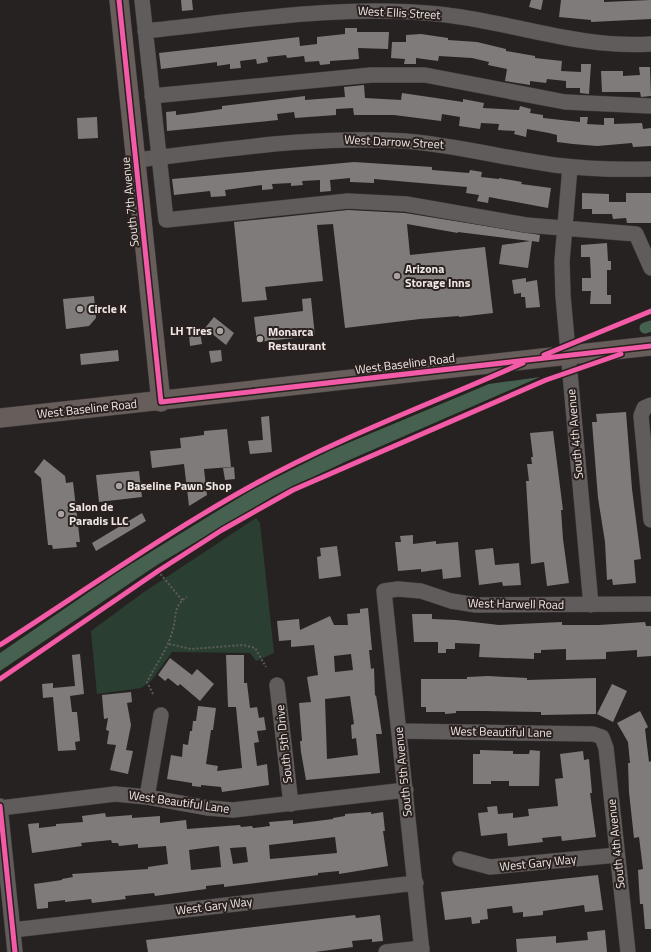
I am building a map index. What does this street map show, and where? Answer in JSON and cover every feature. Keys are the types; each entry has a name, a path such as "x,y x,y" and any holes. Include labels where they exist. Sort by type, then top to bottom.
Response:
{"main road":[{"name":"South 7th Avenue","path":"119,0 161,402"},
{"name":"West Baseline Road","path":"0,418 161,402 651,346"}],"street":[{"path":"142,0 166,220 348,201 406,204 526,225 636,234 651,268"},
{"name":"West Ellis Street","path":"145,31 338,11 398,10 447,15 577,39 614,44 651,44"},
{"path":"152,96 371,75 425,75 565,102 651,106"},
{"name":"West Darrow Street","path":"136,160 343,139 370,139 447,145 570,167 610,170 651,169"},
{"name":"South 4th Avenue","path":"570,167 562,261 563,296 591,605"},
{"path":"651,405 644,408 641,416 651,520"},
{"name":"West Harwell Road","path":"384,591 398,589 421,591 451,601 476,605 651,604"},
{"name":"South 5th Avenue","path":"384,591 422,950"},
{"name":"South 5th Drive","path":"277,685 291,804"},
{"path":"147,797 161,715"},
{"name":"West Beautiful Lane","path":"399,731 593,734 602,737"},
{"name":"South 4th Avenue","path":"602,737 606,748 628,952"},
{"name":"West Beautiful Lane","path":"0,807 115,794 147,797 233,810 406,790"},
{"path":"0,807 15,952"},
{"name":"West Gary Way","path":"460,859 490,867 617,855"},
{"name":"West Gary Way","path":"13,930 416,882"},
{"path":"389,952 422,950"}],"path":[{"path":"152,575 164,567"},
{"path":"158,571 182,600"},
{"path":"153,694 147,682 169,644 175,612 182,600 186,597"},
{"path":"169,644 191,650 243,645 255,648 266,667"}],"shaded area":[{"path":"540,377 347,461 275,495 157,565 0,671 0,653 118,572 253,489 331,450 489,384"},
{"path":"256,518 260,523 274,653 256,661 250,653 172,652 151,681 141,688 97,694 91,631 144,592"}],"building":[{"path":"181,0 192,0 193,10 182,11"},
{"path":"531,0 543,0 541,10 529,7"},
{"path":"561,0 604,0 604,2 651,0 651,19 591,22 591,20 559,17"},
{"path":"345,28 357,28 357,32 389,32 388,49 358,48 359,59 330,61 330,64 320,65 319,61 305,62 304,56 287,58 286,55 267,57 268,62 257,64 256,59 240,61 241,68 230,69 230,64 217,66 217,62 161,69 159,53 299,37 300,46 317,44 317,37 345,34"},
{"path":"421,34 448,38 448,40 477,42 506,49 506,51 535,56 535,58 562,61 561,71 581,72 581,64 591,64 589,94 580,93 580,88 566,88 566,81 547,79 546,83 530,81 530,85 505,81 507,69 488,65 489,62 472,58 439,56 438,61 416,58 416,64 404,64 405,59 391,58 392,42 406,42 406,35"},
{"path":"639,67 650,67 651,96 641,97 640,92 602,92 601,71 623,71 623,76 640,75"},
{"path":"364,85 365,98 401,100 402,93 463,102 463,99 484,103 483,108 519,110 520,106 531,109 530,113 543,115 543,118 580,122 580,117 588,117 587,124 604,125 604,118 614,118 614,124 642,123 643,129 651,128 651,146 633,147 632,143 597,146 557,142 557,135 527,129 526,137 514,134 515,131 498,130 499,124 481,123 480,129 459,126 460,117 442,114 441,121 394,115 354,115 353,108 336,109 336,115 295,118 294,112 277,114 278,120 167,131 166,112 176,111 176,115 222,109 222,106 305,96 305,100 345,97 344,87"},
{"path":"97,117 98,138 78,139 77,118"},
{"path":"354,162 432,167 432,170 469,173 470,170 482,172 481,177 499,178 522,182 521,184 551,188 548,208 489,197 488,203 477,201 479,195 466,193 467,187 374,179 374,183 350,182 350,178 330,180 331,191 320,192 320,180 302,181 303,185 291,186 291,183 272,184 273,189 262,190 262,185 225,190 226,196 211,197 210,191 174,195 172,179"},
{"path":"582,193 609,194 609,202 626,202 626,193 651,193 651,223 627,223 626,218 613,219 612,214 592,214 592,209 582,209"},
{"path":"348,210 405,213 540,235 539,242 532,241 528,268 499,264 502,245 530,241 458,233 407,224 410,255 485,247 493,313 459,317 420,319 345,328 333,224 317,225 323,281 265,287 267,300 242,302 234,222"},
{"path":"607,243 608,261 611,261 611,270 607,270 607,295 611,295 611,304 590,304 591,291 582,291 582,278 591,278 590,257 581,257 581,245"},
{"path":"526,278 526,282 537,280 540,307 526,308 525,297 521,297 521,293 514,294 512,280"},
{"name":"Circle K","path":"94,296 96,318 89,326 66,329 63,299"},
{"path":"311,298 315,336 257,342 254,317 303,311 302,299"},
{"name":"LH Tires","path":"214,317 234,333 226,345 205,328"},
{"path":"200,333 202,344 190,346 189,334"},
{"name":"Circle K","path":"118,350 119,361 81,365 80,354"},
{"path":"221,350 222,361 211,363 209,351"},
{"path":"626,412 632,489 641,559 634,560 636,583 613,585 612,579 607,580 605,542 598,498 592,422 597,422 596,414"},
{"path":"269,416 272,452 250,454 248,441 263,440 261,417"},
{"path":"227,429 231,467 204,469 207,495 189,506 184,464 152,468 150,451 181,448 180,438 204,435 204,431"},
{"path":"553,431 563,510 561,510 563,539 569,583 547,586 544,562 531,564 526,481 529,481 527,464 532,464 531,457 533,457 530,433"},
{"name":"Salon de Paradis LLC","path":"44,459 65,476 66,483 73,482 80,542 76,542 77,547 53,549 52,545 48,545 41,478 34,472"},
{"path":"234,467 235,479 225,480 223,468"},
{"name":"Baseline Pawn Shop","path":"139,471 142,497 99,502 96,475"},
{"path":"142,513 146,521 96,551 92,543"},
{"path":"413,535 413,544 436,541 436,544 458,542 461,577 443,579 442,569 421,572 421,569 398,571 395,542 401,542 400,536"},
{"path":"337,546 341,576 319,579 317,557 321,556 320,548"},
{"path":"493,548 495,565 519,563 521,585 503,586 502,582 479,585 475,550"},
{"path":"368,608 372,650 369,650 371,669 374,668 375,696 376,695 382,734 376,734 380,773 306,780 300,741 302,741 299,703 311,702 307,677 318,675 314,645 291,647 291,640 279,641 277,621 299,619 300,630 330,616 334,625 348,625 347,614 360,613 360,609","holes":["351,654 353,670 335,672 334,656","350,696 354,724 351,725 352,739 356,738 358,755 327,759 325,699"]},
{"path":"412,614 432,614 432,619 499,625 562,622 562,625 599,625 645,622 646,626 651,626 651,656 637,657 637,650 606,652 606,659 566,660 566,649 541,650 541,653 534,653 534,659 479,657 480,644 455,643 455,649 446,649 446,653 438,653 438,642 414,642"},
{"path":"80,654 84,694 70,696 72,712 77,712 80,741 75,742 76,750 58,751 53,697 43,698 42,684 53,683 53,688 75,686 72,655"},
{"path":"226,655 244,655 244,683 247,683 250,708 257,707 259,718 264,717 266,730 257,731 259,742 254,743 257,766 267,764 269,785 222,792 221,787 201,785 201,787 192,786 192,783 167,779 171,755 182,757 183,744 188,745 193,721 196,721 198,706 216,708 206,764 218,766 217,771 242,768 236,707 228,707"},
{"path":"170,658 192,675 197,669 214,684 200,701 180,684 178,686 168,678 165,681 158,675"},
{"path":"488,676 527,678 527,680 596,678 596,714 541,715 541,712 456,711 456,713 445,714 445,712 426,712 426,707 421,707 421,679 467,679 467,677"},
{"path":"612,684 627,691 613,722 597,714"},
{"path":"131,692 132,702 127,703 131,725 126,750 133,751 128,774 110,770 116,745 107,744 109,731 106,730 108,718 104,719 102,695"},
{"path":"640,711 648,727 645,729 649,762 651,761 651,929 645,929 643,904 640,904 638,870 643,869 639,837 634,838 629,792 628,763 630,763 628,742 617,723"},
{"path":"480,750 513,751 513,754 529,754 530,750 540,751 539,786 509,786 509,781 491,781 491,784 473,784 473,754 480,754"},
{"path":"583,751 584,760 589,759 592,793 590,793 596,837 562,841 561,836 542,838 543,842 508,846 507,833 481,836 478,813 488,812 487,807 497,806 498,814 513,813 513,818 529,816 528,809 558,806 555,779 563,778 560,754"},
{"path":"371,812 371,814 383,812 385,831 383,831 388,866 339,874 339,871 318,873 318,875 224,887 224,884 206,886 206,889 155,896 154,893 125,896 126,899 92,903 91,899 48,902 48,908 37,909 34,884 62,880 73,877 72,874 148,869 148,867 168,864 166,846 138,848 138,844 119,846 118,843 112,843 111,840 81,843 82,846 32,853 28,824 39,823 39,828 56,826 56,824 83,822 82,816 105,813 106,817 132,815 132,818 160,816 160,823 186,820 187,829 240,825 241,827 252,826 253,828 270,826 269,822 293,820 293,824 333,819 345,816 345,814","holes":["335,837 337,853 270,859 269,845","219,846 221,867 191,870 189,850","246,847 248,862 233,864 230,848"]},
{"path":"598,875 603,910 585,912 584,905 543,911 543,915 523,917 523,912 513,913 512,906 487,909 488,919 480,920 480,923 472,924 471,917 445,920 441,892"},
{"path":"355,915 356,918 380,915 383,941 372,942 372,939 352,941 353,947 315,952 148,952 146,940"},
{"path":"605,930 607,952 517,952 516,939 556,936 556,943 588,940 587,932"}],"waterway":[{"path":"645,328 651,326"}],"cycle path":[{"path":"119,0 161,402 651,346"},
{"path":"544,355 651,311"},
{"path":"0,679 158,571 222,530 293,490 546,380 621,354"},
{"path":"0,645 157,542 253,485 319,451 523,363"},
{"path":"0,806 15,952"}],"place":[{"name":"Arizona Storage Inns","path":"397,276"},
{"name":"Circle K","path":"80,309"},
{"name":"LH Tires","path":"220,331"},
{"name":"Monarca Restaurant","path":"260,339"},
{"name":"Baseline Pawn Shop","path":"119,486"},
{"name":"Salon de Paradis LLC","path":"61,514"}]}
